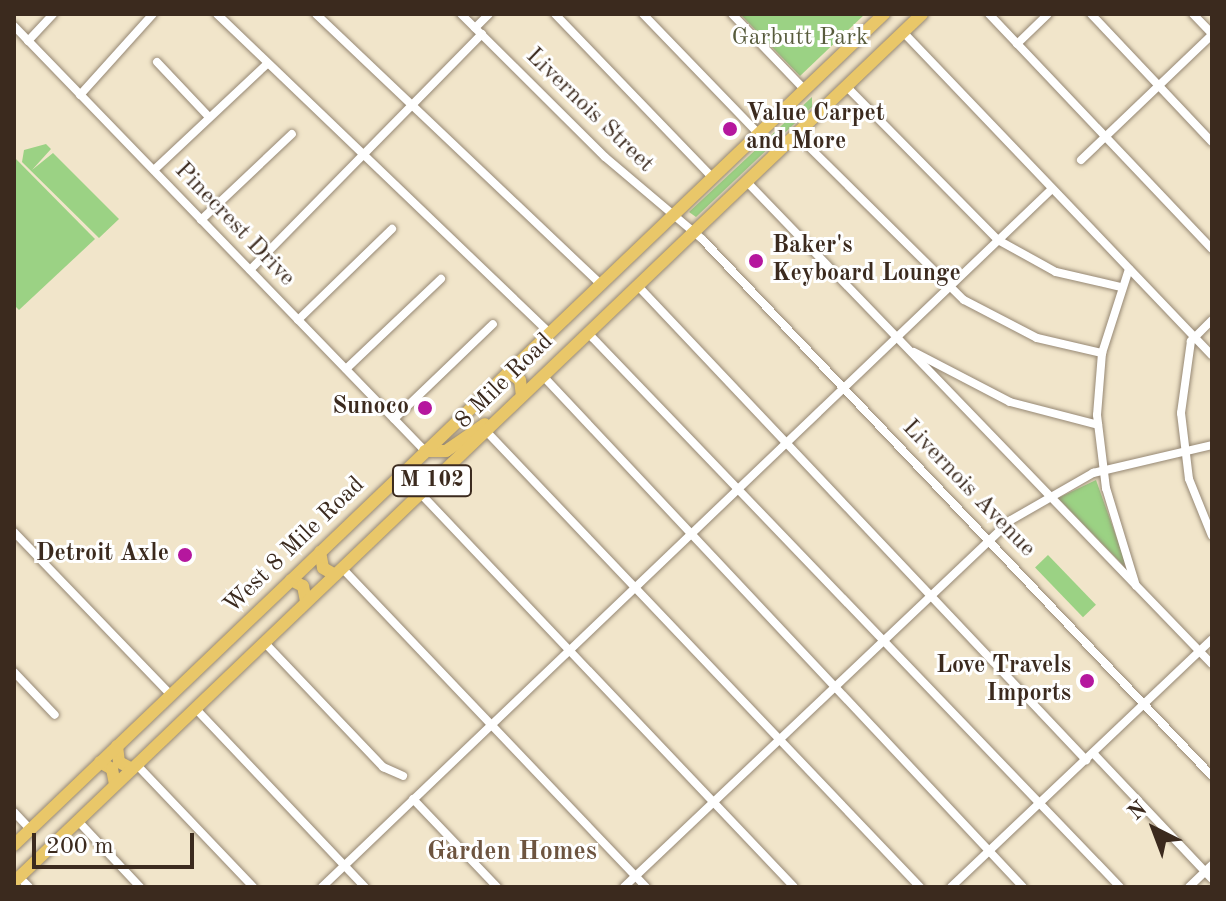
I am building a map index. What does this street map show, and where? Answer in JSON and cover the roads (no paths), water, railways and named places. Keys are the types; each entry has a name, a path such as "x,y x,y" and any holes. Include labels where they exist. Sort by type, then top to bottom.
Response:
{"highway":[{"name":"West 8 Mile Road","path":"14,845 884,14"},
{"name":"8 Mile Road","path":"16,878 922,14"},
{"path":"833,61 834,80 846,86"},
{"path":"804,89 816,96 817,114"},
{"path":"548,334 547,354 559,360"},
{"path":"508,372 520,380 522,396"},
{"path":"425,451 449,450 504,412"},
{"path":"320,552 323,568 338,571"},
{"path":"291,580 303,586 306,602"},
{"path":"117,746 119,762 134,766"},
{"path":"100,762 112,769 115,784"}],"street":[{"path":"28,41 53,14"},
{"path":"80,95 153,14"},
{"path":"217,14 548,334"},
{"path":"316,14 601,284"},
{"name":"Livernois Street","path":"461,14 693,232"},
{"path":"250,270 413,106 489,14"},
{"path":"555,14 712,177"},
{"path":"643,14 758,133"},
{"path":"732,14 804,89"},
{"path":"989,14 1212,249"},
{"path":"1017,44 1048,14"},
{"path":"1091,14 1212,142"},
{"path":"1081,160 1212,34 1193,14"},
{"name":"Pinecrest Drive","path":"14,26 425,451"},
{"path":"903,32 1212,355"},
{"path":"157,62 209,117"},
{"path":"154,170 268,63"},
{"path":"846,86 998,240 1056,272 1121,287"},
{"path":"201,220 292,134"},
{"path":"796,134 948,288 1021,332 1102,353"},
{"path":"746,181 1045,497 1212,664"},
{"path":"322,887 1052,189"},
{"path":"298,320 392,229"},
{"name":"Livernois Avenue","path":"693,232 1212,776"},
{"path":"1129,269 1102,353 1098,425 1102,470 1136,586"},
{"path":"346,369 441,279"},
{"path":"637,285 931,596 1089,756 1210,872 1189,887"},
{"path":"1212,320 1195,336 1181,390 1183,449 1212,536"},
{"path":"394,419 493,324"},
{"path":"588,333 1120,887"},
{"path":"906,348 1010,402 1098,425"},
{"path":"543,376 1023,887"},
{"path":"486,431 920,887"},
{"path":"624,887 988,539 1015,517 1045,497 1102,470 1183,449 1212,445"},
{"path":"420,493 794,887"},
{"path":"15,536 171,695"},
{"path":"338,571 491,724 646,887"},
{"path":"951,887 1212,639"},
{"path":"264,642 383,767 403,776"},
{"path":"14,672 55,715"},
{"path":"195,708 365,887"},
{"path":"134,766 253,887"},
{"path":"413,799 497,887"},
{"path":"14,812 30,829"},
{"path":"78,821 140,887"},
{"path":"16,878 29,887"}],"place":[{"name":"Value Carpet and More","path":"730,129"},
{"name":"Baker's Keyboard Lounge","path":"756,261"},
{"name":"Sunoco","path":"425,408"},
{"name":"Detroit Axle","path":"185,555"},
{"name":"Love Travels Imports","path":"1087,681"}],"district":[{"name":"Garden Homes","path":"512,853"}],"park label":[{"name":"Garbutt Park","path":"800,39"}]}
